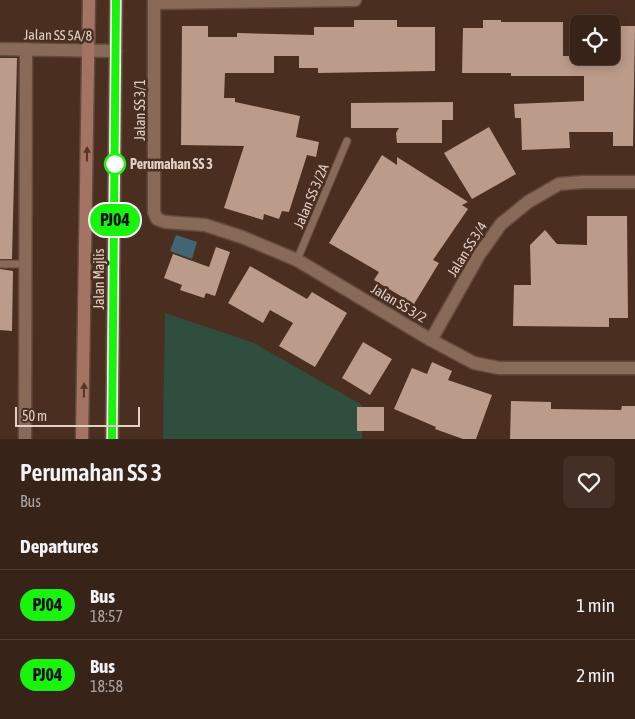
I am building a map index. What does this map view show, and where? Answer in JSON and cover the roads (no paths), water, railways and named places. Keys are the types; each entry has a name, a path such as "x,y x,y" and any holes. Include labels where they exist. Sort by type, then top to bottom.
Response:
{"main road":[{"name":"Jalan Majlis","path":"82,439 89,0"},
{"name":"Jalan Majlis","path":"112,439 116,0"}],"street":[{"path":"154,1 355,0"},
{"name":"Jalan SS 3/1","path":"154,1 154,212 157,219"},
{"name":"Jalan SS 5A/8","path":"0,49 116,51"},
{"path":"25,439 26,49"},
{"name":"Jalan SS 3/4","path":"431,340 479,255 501,224 528,202 559,184 635,182"},
{"name":"Jalan SS 3/2","path":"157,219 166,222 205,225 242,237 297,260 431,340 474,363 499,368 635,368"}],"lane":[{"name":"Jalan SS 3/2A","path":"297,260 347,141"},
{"path":"0,264 26,264"}],"water":[{"path":"176,235 197,242 192,259 170,251"}],"place":[{"name":"Perumahan SS 3","path":"115,164"}]}
